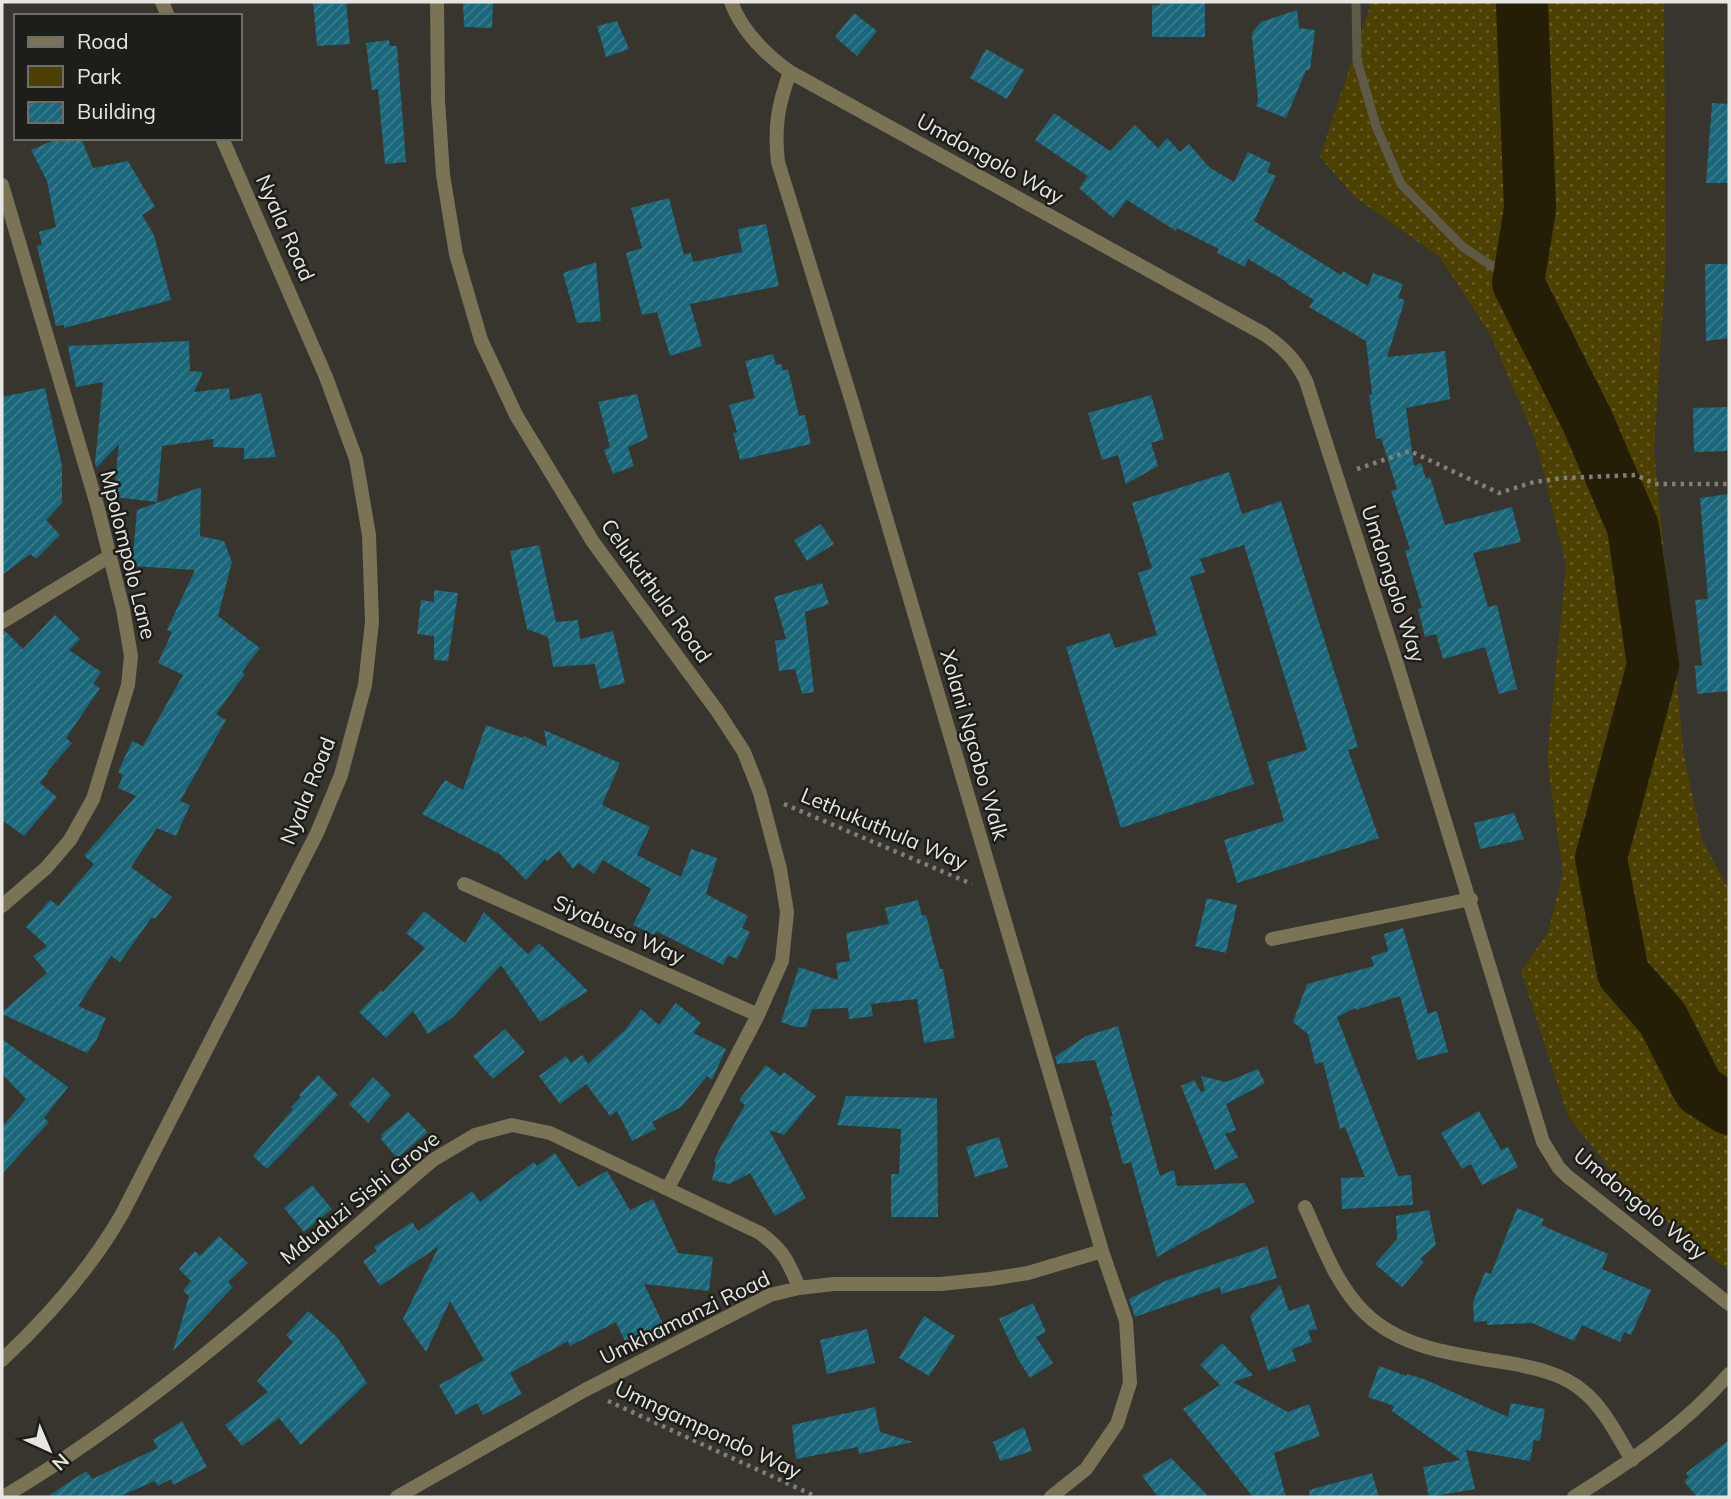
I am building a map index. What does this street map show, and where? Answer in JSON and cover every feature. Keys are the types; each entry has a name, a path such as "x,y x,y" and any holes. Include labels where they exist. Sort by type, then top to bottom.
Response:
{"street":[{"name":"Celukuthula Road","path":"437,2 438,100 443,175 456,254 481,340 516,415 593,542 744,752 760,793 780,869 787,912 782,961 758,1015 667,1188"},
{"path":"731,2 751,36 773,60 790,72"},
{"name":"Umdongolo Way","path":"790,72 1282,346 1293,359 1306,381 1471,900 1543,1142 1550,1156 1567,1176 1729,1304"},
{"name":"Xolani Ngcobo Walk","path":"790,72 779,103 775,136 778,162 852,402 1101,1251 1126,1321 1130,1383 1116,1424 1086,1469 1051,1497"},
{"name":"Nyala Road","path":"2,1360 63,1300 105,1243 121,1214 317,833 341,775 365,685 372,622 369,548 356,460 326,377 223,140"},
{"name":"Mpolompolo Lane","path":"2,185 97,505 123,609 131,656 128,685 93,799 70,840 46,868 2,906"},
{"path":"2,622 110,556"},
{"name":"Siyabusa Way","path":"464,884 758,1015"},
{"path":"1272,939 1471,900"},
{"name":"Mduduzi Sishi Grove","path":"3,1497 55,1466 177,1377 433,1160 475,1135 512,1125 550,1133 760,1233 776,1245 788,1261 799,1288"},
{"path":"1305,1207 1339,1279 1366,1314 1386,1329 1428,1348 1536,1368 1556,1375 1583,1390 1598,1407 1632,1460"},
{"name":"Umkhamanzi Road","path":"397,1497 585,1391 770,1295 834,1284 940,1284 990,1279 1028,1273 1101,1251"},
{"path":"1574,1497 1632,1460 1709,1398 1729,1374"}],"path":[{"path":"1336,476 1410,451 1499,494 1534,482 1636,475 1656,484 1729,485"},
{"name":"Lethukuthula Way","path":"760,793 996,894"},
{"name":"Umngampondo Way","path":"585,1391 817,1497"}],"green space":[{"path":"1367,2 1664,2 1666,259 1654,450 1684,756 1702,840 1729,890 1729,1271 1624,1187 1568,1116 1521,971 1548,932 1563,873 1547,759 1566,565 1535,438 1490,334 1440,257 1356,198 1320,157 1370,7"}],"building":[{"path":"313,2 346,2 350,44 317,46"},
{"path":"463,2 493,2 492,28 464,27"},
{"path":"1160,2 1205,2 1205,37 1152,37 1152,5 1160,5"},
{"path":"1297,10 1299,28 1315,30 1310,70 1306,70 1286,118 1256,106 1258,100 1252,37 1253,31 1261,22"},
{"path":"854,13 877,31 857,56 835,37"},
{"path":"617,21 629,49 606,57 597,26"},
{"path":"389,40 390,46 397,46 406,162 385,164 378,89 372,90 366,43"},
{"path":"986,49 1024,70 1007,99 970,78"},
{"path":"1712,103 1729,104 1729,183 1706,183"},
{"path":"1054,113 1110,151 1135,125 1158,148 1167,138 1180,152 1189,144 1209,167 1234,182 1248,152 1271,163 1267,172 1276,176 1254,221 1341,275 1343,271 1368,286 1373,273 1403,284 1398,298 1405,300 1387,357 1445,351 1450,399 1406,408 1414,466 1421,463 1426,479 1430,477 1445,525 1512,507 1521,542 1473,553 1488,607 1497,605 1517,689 1499,694 1485,647 1443,659 1436,634 1425,637 1418,609 1422,608 1405,551 1410,549 1391,491 1397,489 1381,438 1376,439 1369,395 1372,394 1366,341 1309,307 1314,300 1287,282 1248,259 1245,267 1217,253 1219,249 1177,228 1176,231 1127,200 1113,218 1079,188 1088,176 1035,140"},
{"path":"54,140 82,140 93,168 128,161 155,207 142,215 154,235 171,300 64,328 64,325 56,326 37,246 42,245 39,232 56,227 47,181 31,150"},
{"path":"669,198 684,255 691,253 693,262 742,252 738,229 766,224 779,286 690,304 702,346 670,356 657,312 642,315 626,253 642,248 631,208"},
{"path":"596,262 601,321 577,323 563,273"},
{"path":"1705,264 1729,264 1729,338 1706,341"},
{"path":"189,341 190,371 203,372 194,392 229,388 230,400 261,393 276,457 244,459 244,448 213,447 213,439 162,446 157,502 113,497 119,444 96,468 95,463 103,382 76,387 68,346"},
{"path":"773,354 776,365 781,364 783,371 788,369 799,416 805,415 811,444 740,460 733,433 737,432 729,405 755,398 745,361"},
{"path":"45,388 62,466 62,503 46,520 60,535 36,559 30,554 2,575 2,397"},
{"path":"637,394 648,438 628,447 634,466 613,474 604,450 610,447 598,402"},
{"path":"1151,395 1164,439 1151,443 1158,466 1126,484 1118,455 1102,460 1088,413"},
{"path":"1729,407 1729,451 1694,452 1693,408"},
{"path":"1229,472 1242,514 1281,501 1358,747 1348,750 1379,838 1237,883 1224,840 1284,821 1267,762 1307,750 1244,545 1200,559 1205,572 1190,577 1254,784 1121,828 1066,647 1110,633 1115,648 1157,635 1138,573 1152,568 1132,503"},
{"path":"201,487 200,536 224,541 232,562 218,616 260,648 216,714 226,720 180,801 190,805 176,836 157,828 131,867 172,897 155,919 152,917 120,962 111,956 78,1006 106,1018 96,1041 87,1053 2,1012 47,973 33,956 47,946 26,927 50,900 58,906 94,864 84,856 136,796 118,788 123,775 118,772 132,741 143,746 183,675 158,663 172,632 167,630 195,570 132,566 137,510"},
{"path":"1729,494 1729,691 1697,694 1695,666 1702,665 1695,600 1708,599 1700,498"},
{"path":"821,524 834,544 807,561 794,540"},
{"path":"539,545 556,622 578,620 580,639 613,631 625,683 600,689 595,664 553,667 548,637 527,629 510,551"},
{"path":"822,583 829,604 805,612 814,692 802,694 795,669 779,671 775,641 786,639 774,597"},
{"path":"434,590 458,593 448,661 434,660 434,636 417,634 421,600 434,602"},
{"path":"55,615 80,639 69,650 101,672 93,684 100,688 66,738 72,743 40,783 57,797 24,836 2,820 2,632 5,631 23,649"},
{"path":"486,725 523,738 524,736 547,747 544,730 620,763 602,805 650,827 637,855 681,877 691,849 717,858 706,894 748,916 742,928 750,932 737,959 728,955 723,965 656,931 654,935 633,925 651,889 603,860 594,874 579,863 573,869 559,851 547,861 545,859 526,880 501,855 422,814 445,780 463,790"},
{"path":"1514,813 1524,839 1480,849 1474,823"},
{"path":"1207,898 1237,905 1226,953 1195,946"},
{"path":"918,900 922,916 926,915 940,969 943,969 955,1038 924,1043 917,999 871,1004 873,1016 849,1019 848,1008 812,1009 806,1027 781,1022 799,967 838,980 836,963 850,961 846,933 889,924 885,908"},
{"path":"424,911 465,943 484,912 528,954 539,943 588,991 540,1022 501,965 452,1018 428,1034 413,1011 386,1038 359,1012 381,990 383,992 425,948 406,933"},
{"path":"1403,928 1428,1014 1437,1011 1448,1052 1417,1060 1400,996 1356,1010 1355,1008 1337,1017 1398,1176 1411,1175 1413,1205 1342,1209 1341,1178 1365,1177 1345,1127 1340,1129 1323,1062 1315,1064 1308,1034 1293,1022 1307,984 1374,966 1371,957 1388,951 1384,934"},
{"path":"676,1003 701,1023 693,1033 726,1049 712,1080 707,1076 681,1107 652,1122 656,1129 632,1141 617,1111 610,1116 586,1084 560,1104 539,1076 566,1056 571,1063 582,1055 588,1064 625,1030 641,1009 659,1025"},
{"path":"1118,1026 1160,1176 1174,1170 1177,1186 1245,1183 1255,1202 1157,1257 1131,1162 1123,1164 1110,1117 1113,1116 1095,1060 1057,1064 1055,1057 1086,1036"},
{"path":"505,1029 525,1052 493,1079 473,1056"},
{"path":"2,1039 68,1087 44,1118 49,1122 2,1174 2,1127 26,1099 2,1074"},
{"path":"766,1065 780,1076 784,1072 816,1096 784,1135 769,1130 806,1198 775,1216 750,1173 730,1184 712,1180 714,1161 745,1105 739,1100"},
{"path":"1258,1069 1265,1083 1226,1104 1236,1130 1225,1134 1238,1157 1215,1170 1181,1086 1194,1080 1201,1092 1205,1090 1201,1076 1226,1082"},
{"path":"318,1075 338,1095 267,1169 253,1156 293,1109 291,1107 301,1097 299,1095"},
{"path":"373,1077 391,1095 368,1123 349,1104"},
{"path":"846,1096 937,1098 938,1217 891,1217 891,1174 899,1174 901,1129 837,1125"},
{"path":"1479,1111 1501,1150 1508,1147 1518,1167 1482,1185 1471,1164 1462,1169 1441,1133"},
{"path":"408,1112 428,1132 397,1158 381,1139 381,1135"},
{"path":"999,1137 1008,1167 975,1177 966,1147"},
{"path":"555,1153 578,1187 607,1171 630,1210 653,1199 678,1253 713,1257 709,1291 644,1284 666,1330 628,1348 616,1322 570,1346 568,1341 510,1373 522,1394 483,1415 477,1403 456,1415 439,1385 484,1360 450,1301 426,1352 403,1319 439,1246 380,1286 363,1261 377,1251 374,1247 412,1222 418,1231 472,1191 480,1202 534,1162 537,1166"},
{"path":"312,1185 332,1209 304,1232 284,1208"},
{"path":"1517,1208 1544,1219 1541,1225 1608,1254 1602,1269 1651,1290 1631,1335 1624,1332 1620,1342 1582,1325 1574,1341 1532,1323 1487,1325 1487,1321 1474,1322 1473,1302 1485,1272 1491,1274"},
{"path":"1429,1210 1436,1245 1420,1259 1424,1262 1402,1287 1375,1264 1397,1239 1396,1216"},
{"path":"219,1236 248,1263 228,1282 233,1287 173,1351 189,1296 183,1291 191,1281 179,1269 195,1251 200,1256"},
{"path":"1267,1246 1277,1278 1221,1294 1220,1287 1135,1317 1129,1299 1165,1281"},
{"path":"1280,1285 1289,1311 1309,1304 1317,1329 1308,1331 1312,1342 1292,1349 1296,1361 1268,1371 1250,1316"},
{"path":"1033,1303 1046,1332 1036,1337 1053,1363 1030,1378 999,1319"},
{"path":"308,1311 337,1337 367,1383 301,1445 279,1418 242,1446 225,1425 268,1392 257,1381 293,1342 286,1335"},
{"path":"924,1316 955,1336 929,1376 899,1358"},
{"path":"867,1329 875,1363 827,1374 820,1340"},
{"path":"1222,1343 1253,1375 1233,1382 1288,1412 1309,1404 1320,1436 1274,1453 1286,1497 1253,1497 1183,1409 1220,1385 1200,1365"},
{"path":"1379,1366 1424,1379 1508,1417 1511,1403 1545,1409 1540,1441 1534,1440 1530,1461 1466,1450 1475,1489 1429,1497 1423,1467 1461,1460 1392,1411 1394,1406 1368,1397"},
{"path":"875,1407 880,1432 913,1442 859,1454 858,1447 796,1459 792,1425"},
{"path":"182,1421 207,1467 173,1485 171,1479 158,1486 155,1481 118,1497 47,1497 86,1471 92,1479 158,1448 153,1440"},
{"path":"1024,1427 1032,1451 1000,1461 993,1442"},
{"path":"1729,1440 1729,1497 1697,1497 1684,1481 1689,1477 1686,1473"},
{"path":"1171,1458 1209,1497 1158,1497 1142,1476"},
{"path":"1372,1473 1379,1497 1310,1497 1309,1490"}],"waterway":[{"path":"1356,2 1357,60 1376,126 1401,184 1463,247 1518,283"},
{"path":"1522,2 1530,209 1518,283 1587,420 1633,527 1653,665 1601,858 1623,973 1663,1019 1699,1090 1729,1109"}]}
